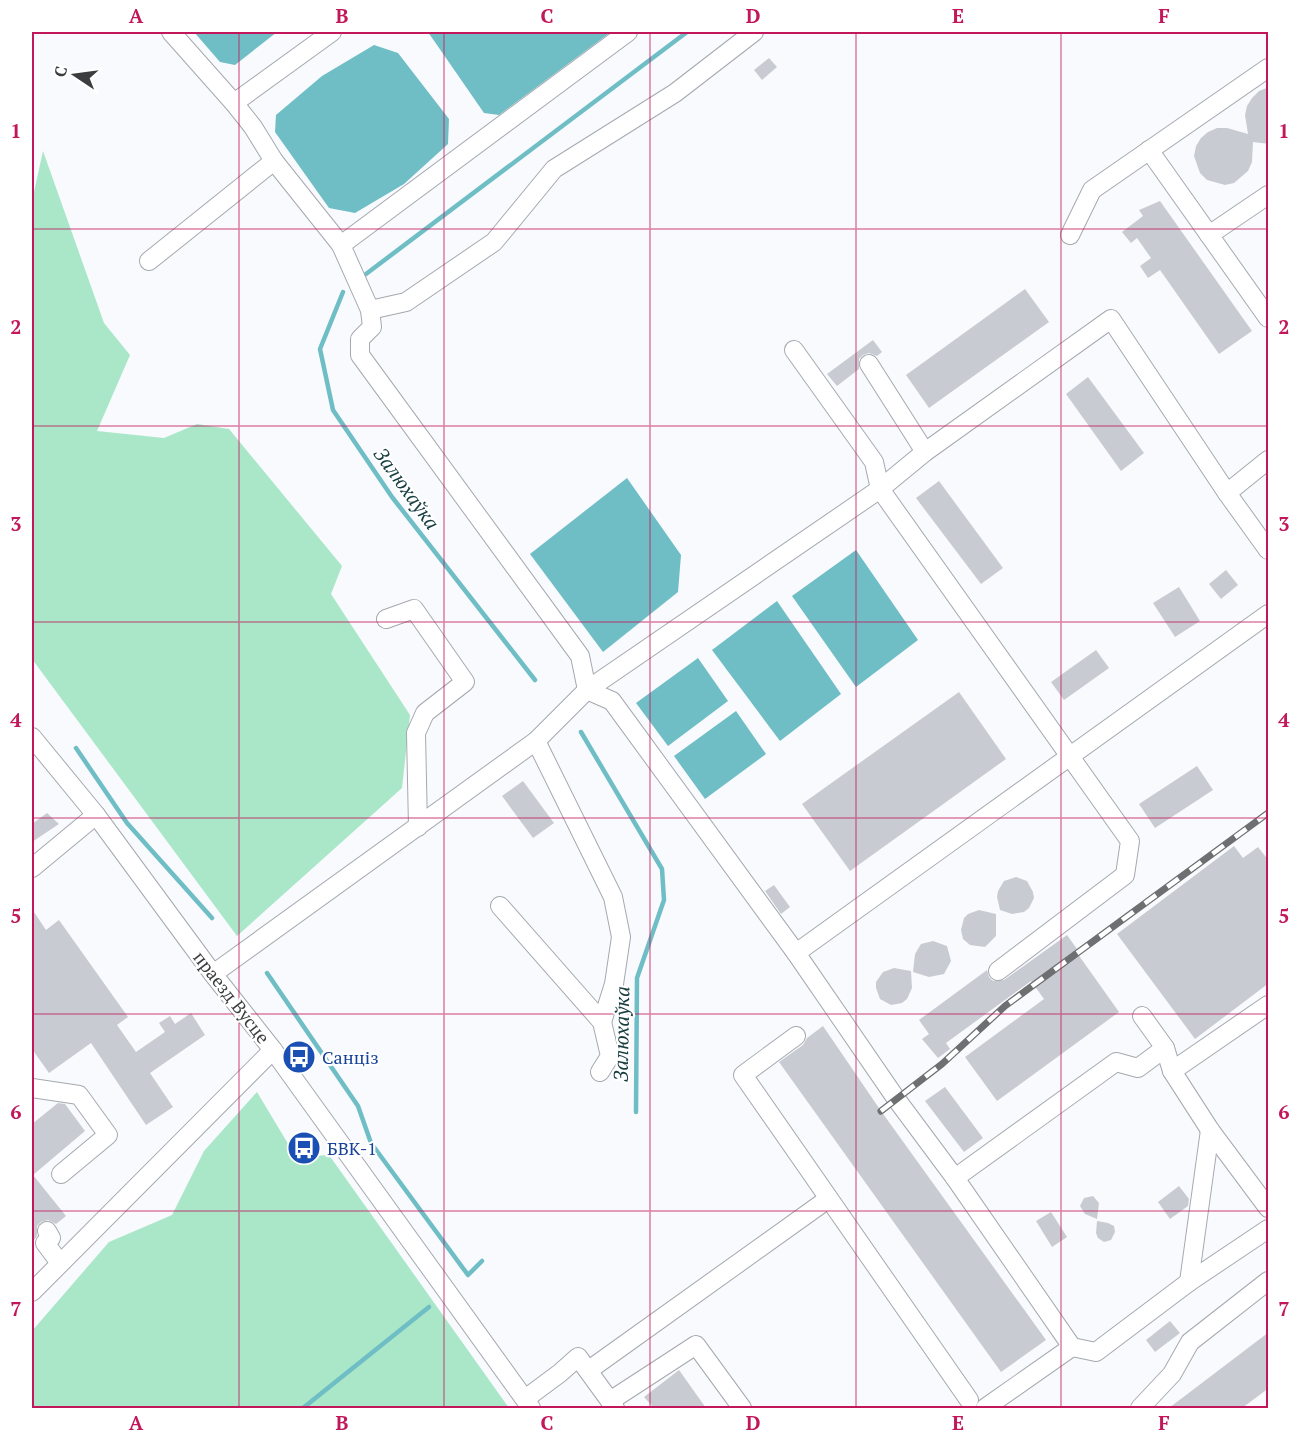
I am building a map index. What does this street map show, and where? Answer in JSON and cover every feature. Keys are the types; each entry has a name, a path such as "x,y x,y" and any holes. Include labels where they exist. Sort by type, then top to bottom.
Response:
{"street":[{"path":"171,32 234,103 253,127 274,161 341,245 370,310 372,327 360,339 360,354 580,656 587,690"},
{"path":"234,103 332,32"},
{"path":"341,245 628,32"},
{"path":"370,310 406,302 494,242 554,169 675,93 754,32"},
{"path":"1070,236 1092,190 1269,68"},
{"path":"1149,150 1269,318"},
{"path":"149,261 274,161"},
{"path":"1209,236 1269,195"},
{"path":"213,974 536,741 587,690 880,489 925,452 1111,319 1227,493 1269,550"},
{"path":"794,351 874,462 880,489 1130,841 1125,875 998,971"},
{"path":"869,364 925,452"},
{"path":"1227,493 1269,460"},
{"path":"386,619 414,609 465,682 425,713 416,733 418,827"},
{"path":"796,953 1269,614"},
{"path":"587,690 612,701 796,953 1072,1347 1095,1352 1189,1282 1269,1229"},
{"name":"праезд Вусце","path":"32,736 96,815 213,974 273,1050 528,1404"},
{"path":"536,741 613,897 621,937 614,984 602,1022"},
{"path":"32,868 96,815"},
{"path":"500,906 602,1022 610,1056 600,1072"},
{"path":"1172,1071 1269,1005"},
{"path":"1142,1016 1165,1048 1172,1071 1210,1131 1269,1208"},
{"path":"796,1036 743,1075 828,1199 977,1404 1072,1347"},
{"path":"955,1178 1116,1062 1138,1068 1165,1048"},
{"path":"33,1286 60,1263 273,1050"},
{"path":"32,1088 79,1095 108,1135 61,1174"},
{"path":"1189,1282 1210,1131"},
{"path":"589,1370 828,1199"},
{"path":"47,1231 51,1238 45,1243 60,1263"},
{"path":"1140,1408 1172,1374 1190,1342 1269,1281"},
{"path":"528,1404 578,1357 612,1405 696,1345 742,1408"}],"green space":[{"path":"43,151 104,323 130,355 97,431 164,438 197,424 229,429 342,566 331,594 410,715 402,788 237,936 32,659 32,201"},
{"path":"257,1092 296,1157 329,1155 509,1408 32,1408 32,1331 109,1242 172,1215 204,1151"}],"water":[{"path":"194,32 277,32 235,65 220,62"},
{"path":"428,32 611,32 499,115 484,113"},
{"path":"374,45 398,53 449,119 448,144 404,184 355,213 329,208 275,132 276,115 322,76"},
{"path":"627,478 681,555 678,592 603,652 530,554"},
{"path":"856,550 918,640 856,687 792,596"},
{"path":"777,601 841,694 780,741 712,650"},
{"path":"698,658 728,701 668,746 636,703"},
{"path":"736,711 766,754 705,799 674,756"}],"building":[{"path":"769,58 777,67 762,80 754,70"},
{"path":"1269,87 1269,144 1253,142 1252,162 1248,171 1234,183 1225,185 1207,180 1200,173 1194,156 1201,138 1217,128 1227,128 1248,134 1245,115 1247,106 1259,91"},
{"path":"1160,201 1252,331 1219,354 1160,270 1148,278 1140,266 1151,258 1137,238 1131,243 1122,232 1143,216 1139,210"},
{"path":"1025,289 1049,322 929,408 906,375"},
{"path":"873,340 882,352 877,356 869,353 863,355 859,359 859,369 837,386 827,374"},
{"path":"1088,377 1144,453 1121,471 1066,394"},
{"path":"939,481 1003,568 981,584 916,498"},
{"path":"1226,570 1238,585 1221,599 1209,584"},
{"path":"1179,587 1200,621 1175,637 1153,603"},
{"path":"1096,650 1109,668 1064,700 1051,682"},
{"path":"959,692 1006,759 850,871 802,804"},
{"path":"1197,766 1213,790 1155,828 1139,804"},
{"path":"523,781 554,823 533,838 502,796"},
{"path":"47,813 59,824 32,842 32,824"},
{"path":"1234,846 1243,858 1258,847 1269,861 1269,983 1195,1039 1117,934"},
{"path":"1016,877 1027,881 1034,898 1024,912 1012,914 1000,910 997,897 1004,881"},
{"path":"774,885 790,907 781,914 765,891"},
{"path":"32,909 46,930 59,920 128,1017 117,1025 136,1052 165,1032 159,1023 170,1016 175,1024 191,1013 205,1035 150,1073 173,1107 146,1125 91,1043 49,1073 32,1049"},
{"path":"979,910 996,914 996,936 985,947 970,945 963,939 961,930 964,918"},
{"path":"1067,935 1119,1012 997,1101 965,1057 1044,999 1031,981 946,1043 950,1049 938,1058 922,1039 929,1034 919,1020 987,970 993,981 1004,980"},
{"path":"933,941 947,946 951,961 944,974 929,977 913,972 915,954 921,944"},
{"path":"894,968 911,971 912,988 907,999 902,1003 891,1005 880,999 876,982 883,972"},
{"path":"823,1026 881,1111 1046,1340 1001,1372 779,1062 803,1045 807,1038"},
{"path":"945,1087 983,1138 964,1152 925,1101"},
{"path":"58,1103 65,1104 85,1131 33,1175 66,1216 56,1224 48,1220 41,1222 37,1226 37,1236 32,1243 32,1124"},
{"path":"1179,1186 1189,1199 1188,1206 1170,1219 1158,1202"},
{"path":"1093,1196 1099,1203 1097,1219 1085,1214 1080,1206 1084,1198"},
{"path":"1051,1212 1067,1237 1052,1247 1036,1221"},
{"path":"1097,1221 1114,1226 1115,1232 1111,1240 1104,1242 1098,1238"},
{"path":"1170,1321 1180,1333 1155,1352 1146,1340"},
{"path":"1269,1332 1269,1388 1242,1408 1169,1408"},
{"path":"679,1370 706,1408 654,1408 644,1397"}],"waterway":[{"name":"Залюхаўка","path":"366,274 687,32"},
{"name":"Залюхаўка","path":"343,292 320,349 333,410 392,497 535,680"},
{"name":"Залюхаўка","path":"581,732 662,869 664,900 637,978 636,1112"},
{"path":"76,748 127,823 212,918"},
{"path":"267,973 358,1106 371,1143 468,1275 482,1261"},
{"name":"Залюхаўка","path":"303,1408 429,1307"}],"railway":[{"path":"881,1111 942,1064 1005,1006 1268,813"}],"place":[{"name":"Санціз","path":"299,1057"},
{"name":"БВК-1","path":"304,1148"}]}
